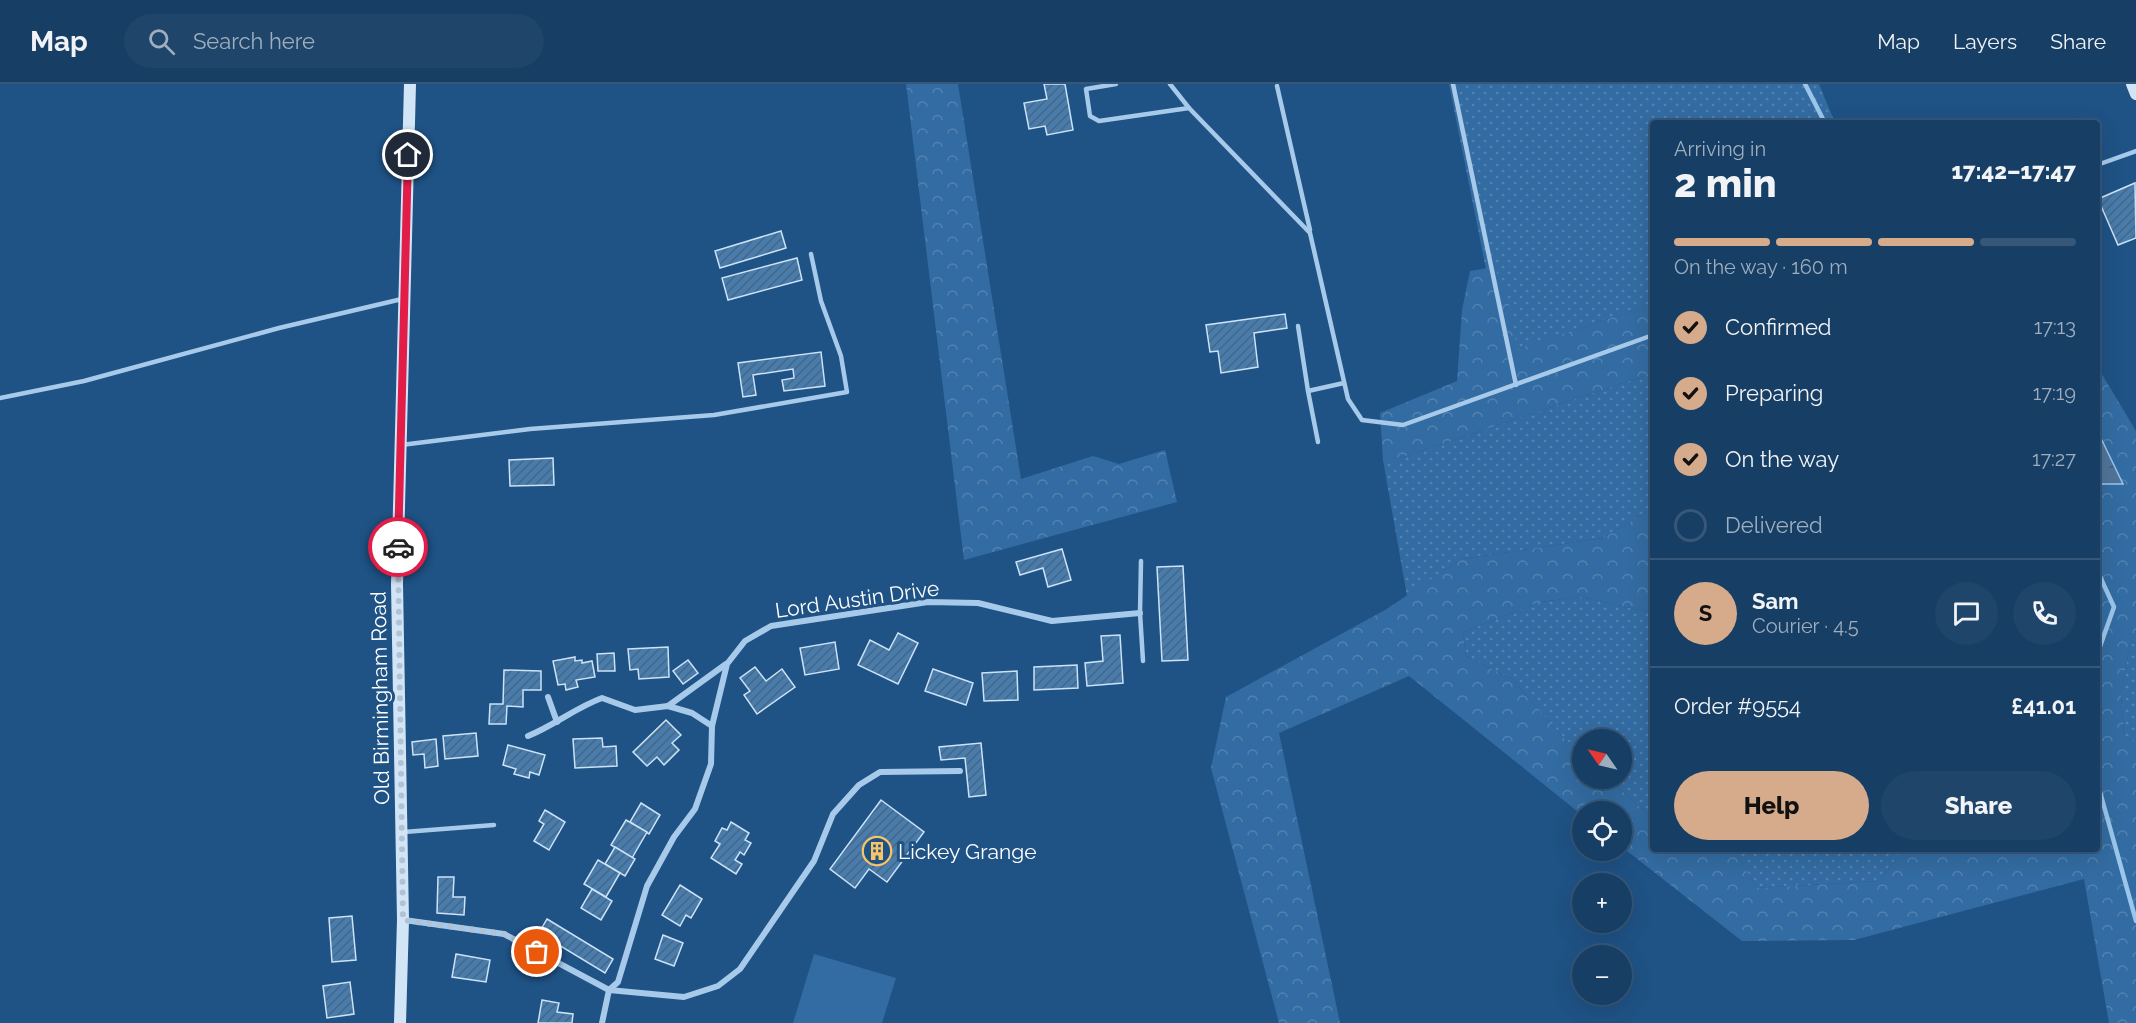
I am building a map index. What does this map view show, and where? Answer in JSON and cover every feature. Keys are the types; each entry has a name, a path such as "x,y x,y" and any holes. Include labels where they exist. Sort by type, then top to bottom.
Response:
{"main road":[{"name":"Old Birmingham Road","path":"400,1023 403,920 397,584 410,84"},
{"path":"2132,84 2136,94"}],"street":[{"name":"Lord Austin Drive","path":"602,1023 609,990 618,982 647,886 674,837 695,809 711,764 712,726 727,664 745,641 771,626 928,602 978,603 1052,621 1140,613"},
{"path":"668,706 727,664"},
{"path":"548,697 557,722"},
{"path":"528,736 557,722 576,708 602,698 635,710 668,706 692,713 712,726"},
{"path":"403,920 504,934 609,990 684,997 717,986 740,969 814,861 834,814 859,785 880,772 960,771"}],"lane":[{"path":"1116,84 1086,89 1090,116 1099,121 1189,108"},
{"path":"1170,84 1189,108 1310,233"},
{"path":"1453,84 1516,385"},
{"path":"1277,86 1348,399 1362,420 1403,425 1650,336"},
{"path":"2100,164 2136,151"},
{"path":"401,445 530,429 714,415 847,392 841,356 820,301 811,254"},
{"path":"0,398 84,381 288,326 404,298"},
{"path":"1298,326 1318,442"},
{"path":"1308,391 1344,382"},
{"path":"1142,561 1140,613 1143,661"},
{"path":"401,832 494,825"}],"green space":[{"path":"906,84 958,84 1021,479 1093,456 1119,464 1165,450 1177,502 964,560"},
{"path":"1449,84 1819,84 1834,120 1650,120 1650,305 1503,354"},
{"path":"1494,267 1507,292 1517,349 1650,305 1650,374 1394,460 1383,460 1380,413 1457,381 1462,310 1470,271"},
{"path":"2100,371 2136,431 2136,642 2130,643 2121,696 2124,737 2136,741 2136,1023 2109,1023 2084,879 1854,940 1742,941 1632,855 1632,801 1572,801 1572,807 1409,676 1279,733 1340,1023 1279,1023 1211,768 1226,697 1385,610 1462,559 1603,538 1650,510 1650,612 1581,597 1540,602 1463,632 1466,656 1512,679 1572,746 1572,789 1620,789 1650,816 1650,852 1736,852 1757,888 1880,881 1901,852 2100,852 2100,484 2123,484 2100,436"},
{"path":"1650,374 1650,510 1603,538 1462,559 1407,596 1383,460 1394,460"},
{"path":"1581,597 1650,612 1650,816 1620,789 1632,789 1632,729 1572,729 1572,746 1512,679 1466,656 1463,632 1540,602"},
{"path":"2136,642 2136,741 2124,737 2121,696 2130,643"},
{"path":"1736,852 1901,852 1880,881 1757,888"},
{"path":"814,954 896,978 882,1023 793,1023"}],"water":[{"path":"2100,436 2123,484 2100,484"}],"building":[{"path":"1044,84 1065,84 1073,130 1047,135 1045,126 1029,129 1024,103 1047,99"},
{"path":"2135,183 2136,238 2118,245 2100,204 2100,198"},
{"path":"781,231 786,248 720,268 715,251"},
{"path":"797,258 802,280 728,300 722,278"},
{"path":"1285,314 1287,328 1254,333 1258,367 1221,373 1218,351 1210,352 1206,325"},
{"path":"821,352 825,386 784,391 782,380 794,378 793,369 753,375 756,395 743,397 738,363"},
{"path":"553,458 554,485 510,486 509,460"},
{"path":"1062,549 1071,580 1048,587 1043,568 1020,575 1016,562"},
{"path":"1183,566 1188,660 1162,661 1157,567"},
{"path":"898,633 918,643 898,684 858,665 870,640 889,650"},
{"path":"1120,635 1123,683 1087,686 1085,663 1103,661 1101,636"},
{"path":"835,642 839,669 805,675 800,648"},
{"path":"668,647 669,677 639,679 638,669 630,670 628,649"},
{"path":"614,653 615,671 598,671 597,654"},
{"path":"575,657 575,661 582,660 582,663 592,661 595,677 576,680 578,687 566,690 565,684 558,685 553,661"},
{"path":"688,660 698,673 683,684 673,671"},
{"path":"1077,665 1078,688 1034,690 1034,667"},
{"path":"755,667 766,681 782,669 795,687 757,714 744,695 750,691 740,678"},
{"path":"933,669 973,683 966,705 925,691"},
{"path":"504,670 541,671 541,690 523,690 523,707 507,706 506,724 489,724 490,704 503,704"},
{"path":"1017,671 1018,700 984,701 982,673"},
{"path":"666,720 681,735 672,743 679,750 664,765 657,757 647,766 633,752"},
{"path":"476,733 478,756 445,759 443,736"},
{"path":"602,738 603,747 616,746 617,766 575,768 573,739"},
{"path":"436,739 438,766 425,768 424,754 413,755 412,742"},
{"path":"981,743 986,795 969,797 965,758 941,760 939,747"},
{"path":"508,745 545,755 539,775 530,772 529,778 514,774 516,769 503,765"},
{"name":"Lickey Grange","path":"881,800 924,832 887,882 869,869 855,888 830,869"},
{"path":"641,803 660,815 649,834 630,822"},
{"path":"545,810 565,822 549,850 534,841 544,824 539,821"},
{"path":"626,820 647,832 632,858 611,845"},
{"path":"731,822 749,833 745,840 751,843 744,855 740,852 735,860 742,864 736,874 711,858 720,844 715,841 722,828 727,830"},
{"path":"615,847 635,859 625,876 605,864"},
{"path":"598,860 620,873 606,897 584,884"},
{"path":"438,877 454,877 453,897 465,897 464,915 437,913"},
{"path":"680,885 702,899 691,918 686,915 680,926 662,915"},
{"path":"592,889 612,901 601,920 581,908"},
{"path":"352,916 356,960 332,962 329,918"},
{"path":"547,919 613,959 605,973 539,933"},
{"path":"663,935 683,943 674,966 655,959"},
{"path":"456,954 490,960 486,982 452,977"},
{"path":"350,982 354,1014 327,1018 323,986"},
{"path":"542,1000 559,1003 557,1012 573,1014 572,1023 538,1023"}],"waterway":[{"path":"1805,84 1823,120"},
{"path":"2100,577 2114,607 2100,647"},
{"path":"2100,792 2136,921"}],"way so far":[{"path":"398,547 403,920 504,934 537,952"}],"place":[{"name":"Lickey Grange","path":"877,851"}],"route":[{"path":"398,547 408,155"}]}
